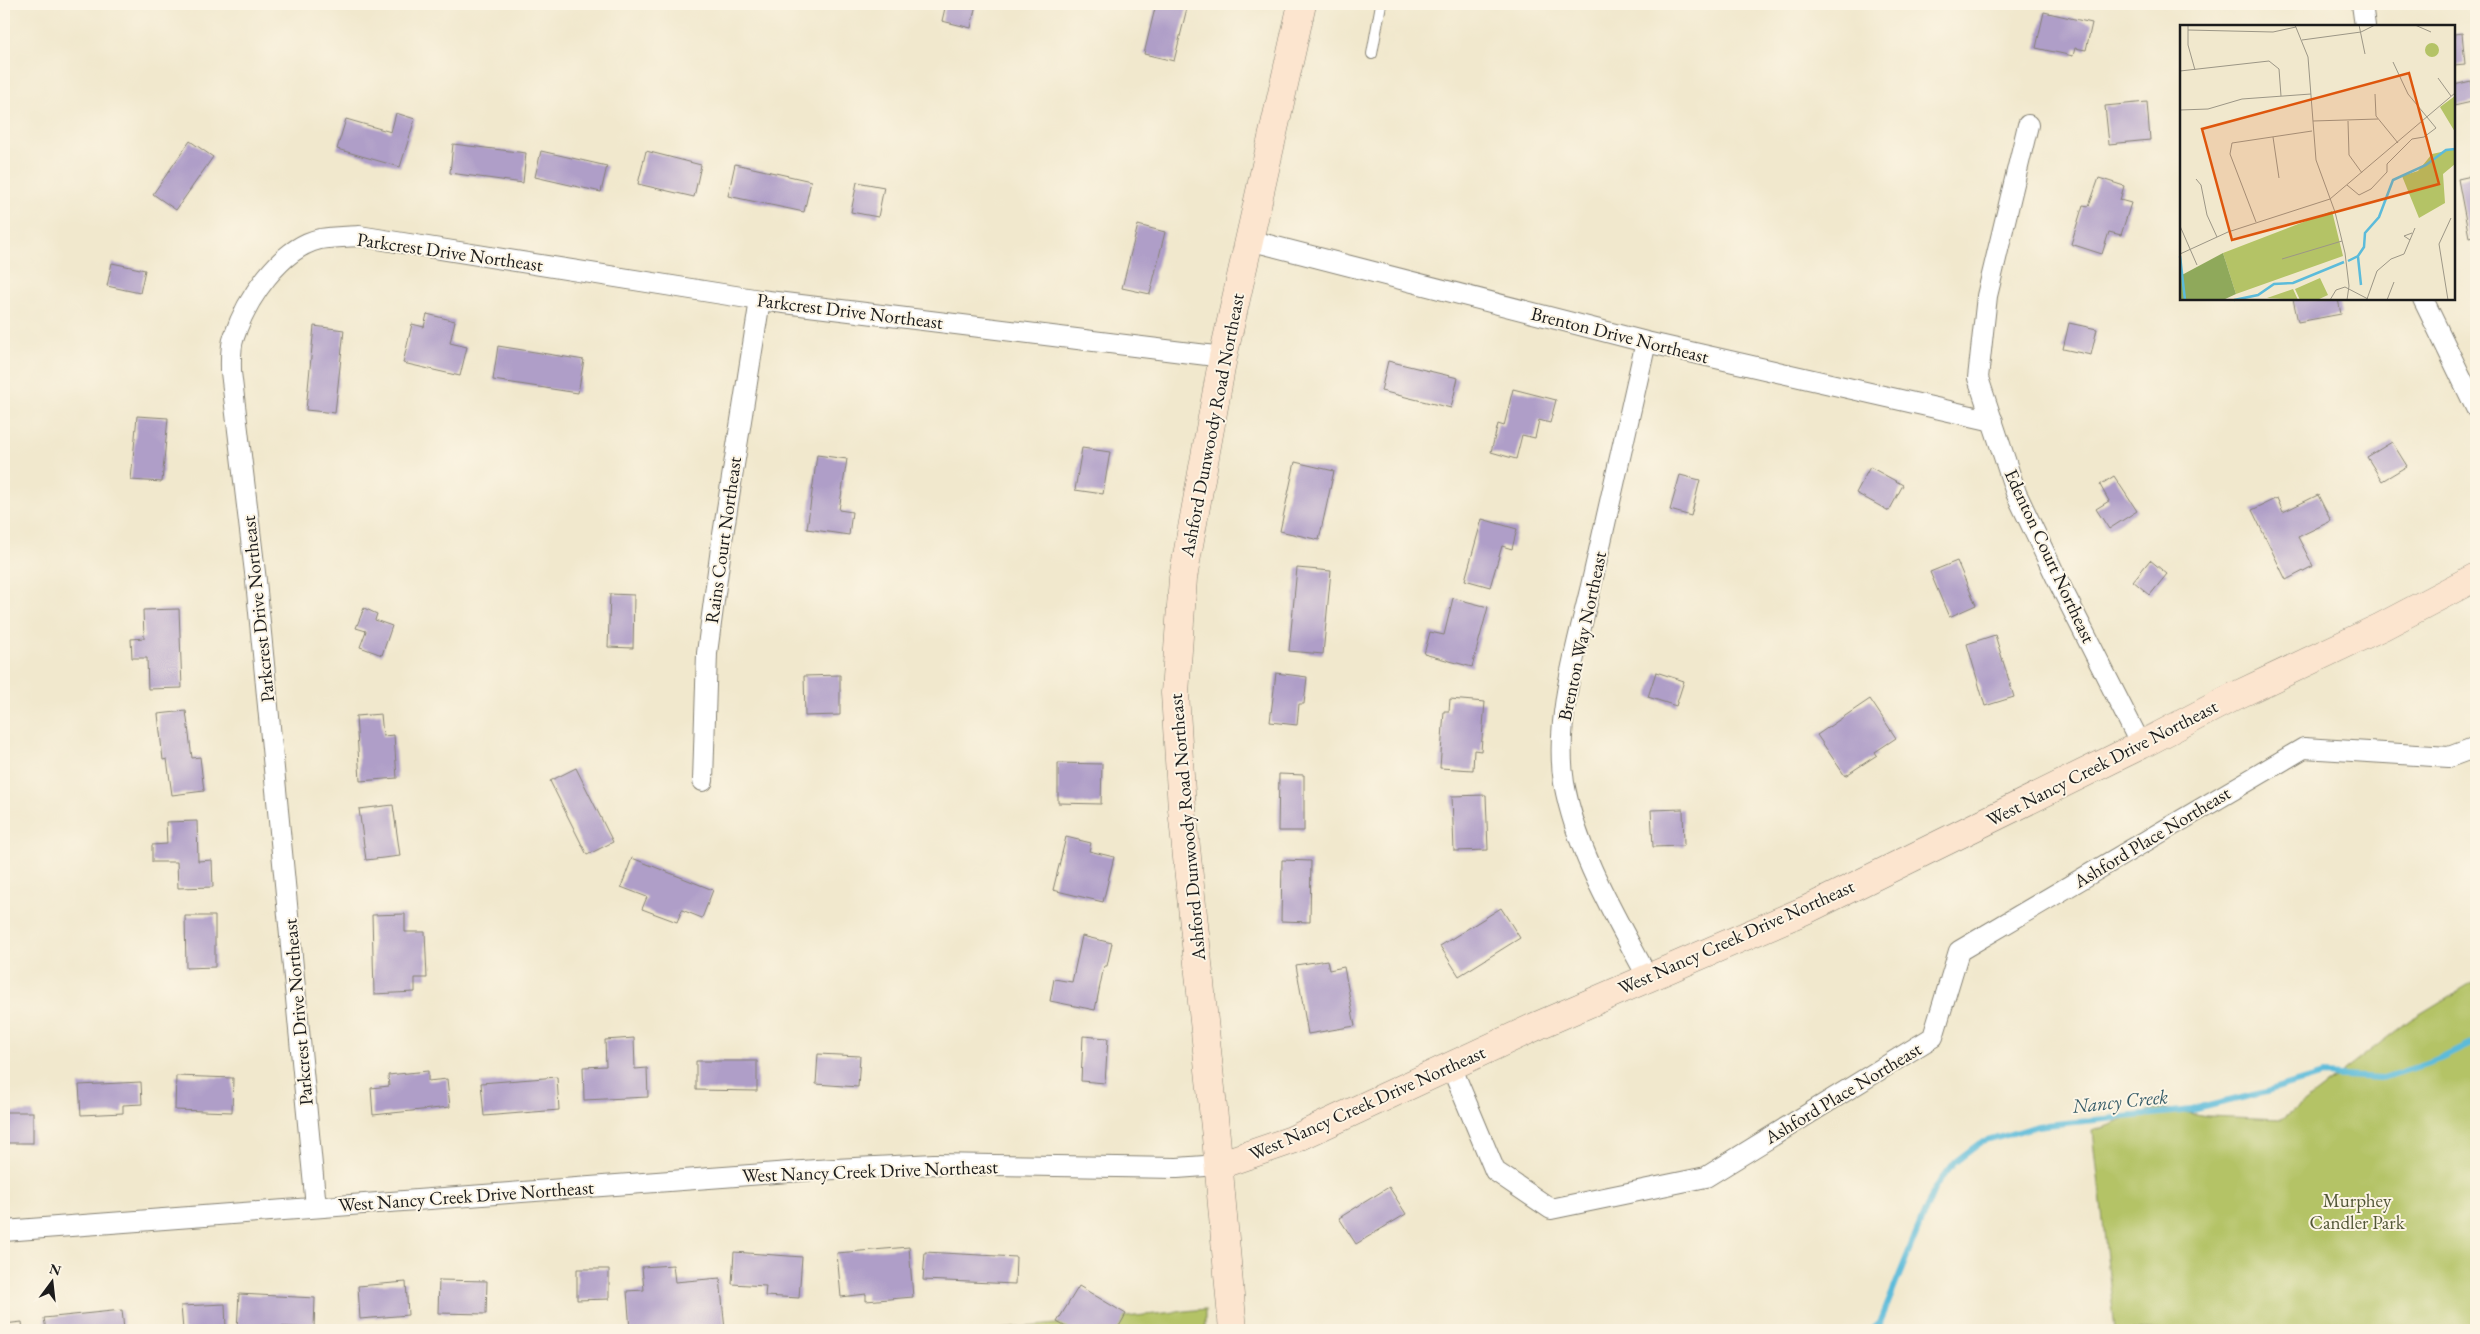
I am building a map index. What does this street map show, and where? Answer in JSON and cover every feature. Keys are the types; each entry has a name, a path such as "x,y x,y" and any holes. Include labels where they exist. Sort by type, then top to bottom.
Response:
{"street":[{"name":"Ashford Dunwoody Road Northeast","path":"1233,1330 1219,1165 1182,809 1175,692 1183,578 1223,357 1302,4"},
{"path":"2362,4 2365,25"},
{"name":"Edenton Court Northeast","path":"2028,125 1987,296 1978,378 2016,493 2058,581 2142,746"},
{"name":"Parkcrest Drive Northeast","path":"316,1206 256,581 231,372 233,338 248,304 267,276 292,252 319,240 359,236 760,300 1223,357"},
{"name":"Brenton Drive Northeast","path":"1249,240 1646,342 1993,421"},
{"name":"Rains Court Northeast","path":"703,781 707,653 722,540 760,300"},
{"path":"2423,300 2473,400"},
{"name":"Brenton Way Northeast","path":"1646,342 1572,673 1562,731 1564,781 1575,828 1597,882 1647,976"},
{"name":"West Nancy Creek Drive Northeast","path":"4,1231 316,1206 479,1197 816,1170 934,1164 1177,1168 1219,1165 1292,1140 1647,976 1808,909 2142,746 2233,697 2381,627 2476,577"},
{"name":"Ashford Place Northeast","path":"1451,1066 1495,1171 1551,1209 1706,1177 1934,1037 1959,951 2304,748 2449,757 2476,748"}],"lane":[{"path":"1372,54 1381,4"}],"green space":[{"name":"Murphey Candler Park","path":"2476,980 2476,1330 2115,1330 2093,1131 2158,1108 2208,1116 2282,1119 2410,1020"},
{"path":"1205,1309 1205,1330 996,1330"}],"building":[{"path":"976,4 971,28 942,21 945,8 929,5"},
{"path":"1156,4 1188,4 1174,61 1144,54"},
{"path":"2044,12 2092,23 2086,50 2075,48 2073,56 2036,48"},
{"path":"2462,33 2465,64 2455,65 2455,34"},
{"path":"2471,81 2476,101 2455,106 2455,85"},
{"path":"2147,102 2150,140 2109,144 2105,106"},
{"path":"396,113 415,119 400,167 337,149 346,119 391,132"},
{"path":"190,141 213,157 176,210 153,194"},
{"path":"453,144 526,153 523,183 450,173"},
{"path":"541,151 607,166 601,192 535,177"},
{"path":"646,151 701,165 694,197 638,184"},
{"path":"735,164 811,181 804,212 728,196"},
{"path":"2476,175 2476,235 2469,237 2458,179"},
{"path":"2099,178 2124,186 2120,200 2131,203 2121,235 2109,232 2102,254 2071,244 2083,205 2089,206"},
{"path":"857,182 884,187 878,217 851,212"},
{"path":"1138,225 1165,232 1150,294 1122,288"},
{"path":"112,263 145,270 140,293 107,286"},
{"path":"2293,300 2338,300 2341,314 2298,322"},
{"path":"427,314 455,321 450,343 467,347 460,376 403,363 412,324 424,327"},
{"path":"2069,323 2097,329 2091,355 2063,349"},
{"path":"314,326 344,330 335,413 306,410"},
{"path":"498,346 584,360 578,393 493,380"},
{"path":"1388,361 1458,378 1451,408 1381,391"},
{"path":"1513,389 1556,400 1550,423 1539,420 1535,438 1522,435 1516,459 1491,452 1498,424 1504,426"},
{"path":"137,416 168,418 162,482 131,480"},
{"path":"2392,442 2407,466 2382,481 2367,457"},
{"path":"1082,448 1110,452 1103,494 1075,490"},
{"path":"817,455 847,459 839,510 852,512 849,535 807,529"},
{"path":"1295,462 1334,471 1319,540 1280,531"},
{"path":"1870,467 1903,485 1889,511 1856,493"},
{"path":"1680,475 1700,480 1691,516 1670,510"},
{"path":"2114,476 2137,511 2109,529 2096,509 2109,501 2100,485"},
{"path":"2318,495 2331,521 2298,537 2313,566 2286,580 2252,510 2277,498 2283,512"},
{"path":"1482,519 1517,529 1512,549 1502,546 1490,587 1465,580"},
{"path":"2150,560 2167,574 2150,595 2133,581"},
{"path":"1957,561 1976,605 1949,617 1930,572"},
{"path":"1297,568 1331,571 1323,654 1289,651"},
{"path":"610,594 634,595 633,648 608,647"},
{"path":"1453,598 1488,607 1472,667 1424,654 1430,632 1444,635"},
{"path":"364,608 377,614 375,620 392,626 382,655 360,647 366,631 356,628"},
{"path":"179,609 182,688 148,689 147,658 132,658 131,639 144,638 143,610"},
{"path":"1995,635 2014,697 1985,706 1967,644"},
{"path":"1656,672 1684,681 1676,706 1648,697"},
{"path":"1276,673 1307,677 1304,704 1299,704 1297,725 1270,722"},
{"path":"840,675 840,715 805,716 804,676"},
{"path":"1450,699 1485,702 1481,751 1474,750 1473,770 1440,768 1444,711 1449,711"},
{"path":"1870,699 1896,738 1875,752 1877,755 1845,776 1817,735"},
{"path":"186,711 192,758 200,757 204,791 172,795 167,759 163,760 158,714"},
{"path":"381,714 383,736 394,735 397,778 360,781 356,716"},
{"path":"1058,763 1102,764 1101,804 1058,803"},
{"path":"576,768 613,842 587,855 550,781"},
{"path":"1279,774 1304,775 1304,831 1278,831"},
{"path":"1486,795 1488,850 1454,851 1452,796"},
{"path":"393,805 400,856 366,860 359,809"},
{"path":"1683,809 1684,846 1653,847 1651,810"},
{"path":"197,821 198,861 212,860 213,887 178,888 177,862 152,862 152,845 167,844 166,822"},
{"path":"1066,837 1091,843 1089,851 1114,857 1103,902 1053,890"},
{"path":"632,858 713,890 702,918 682,910 677,922 642,909 647,897 621,887"},
{"path":"1282,860 1311,861 1310,922 1281,921"},
{"path":"1501,908 1520,938 1459,976 1440,946"},
{"path":"405,914 405,932 425,932 427,978 415,978 415,992 374,994 372,915"},
{"path":"185,916 215,916 215,967 186,968"},
{"path":"1082,936 1112,943 1107,966 1104,966 1095,1010 1050,1001 1054,979 1072,982"},
{"path":"1327,960 1329,970 1344,967 1355,1026 1308,1034 1296,965"},
{"path":"1083,1036 1108,1038 1105,1083 1081,1081"},
{"path":"634,1038 635,1069 647,1068 648,1097 584,1100 583,1067 606,1066 605,1040"},
{"path":"818,1054 860,1056 858,1087 816,1084"},
{"path":"696,1061 757,1061 757,1091 696,1090"},
{"path":"428,1071 428,1081 447,1079 450,1107 373,1115 371,1088 389,1086 388,1075"},
{"path":"176,1076 233,1078 232,1112 175,1110"},
{"path":"557,1077 559,1110 484,1116 481,1083"},
{"path":"141,1082 142,1104 123,1105 123,1113 81,1115 79,1085"},
{"path":"4,1112 33,1112 33,1143 4,1143"},
{"path":"1389,1187 1406,1214 1356,1244 1339,1218"},
{"path":"909,1247 913,1297 866,1301 866,1294 841,1297 837,1253"},
{"path":"734,1252 802,1257 799,1298 765,1296 766,1286 732,1284"},
{"path":"925,1252 1016,1257 1015,1284 923,1280"},
{"path":"673,1265 675,1282 720,1278 725,1330 630,1330 627,1291 644,1290 642,1267"},
{"path":"577,1269 609,1269 609,1299 577,1300"},
{"path":"439,1280 487,1281 486,1314 438,1313"},
{"path":"406,1282 408,1315 360,1319 358,1286"},
{"path":"1079,1286 1126,1314 1117,1330 1071,1330 1057,1322"},
{"path":"239,1294 315,1298 314,1328 263,1326 263,1330 237,1330"},
{"path":"225,1304 226,1330 183,1330 181,1306"},
{"path":"122,1310 124,1330 46,1330 44,1318"},
{"path":"22,1322 23,1330 4,1330 4,1324"}],"waterway":[{"name":"Nancy Creek","path":"1872,1330 1880,1323 1935,1187 1955,1162 1980,1143 2037,1126 2192,1110 2270,1091 2322,1075 2383,1078 2441,1059 2476,1042"}]}
